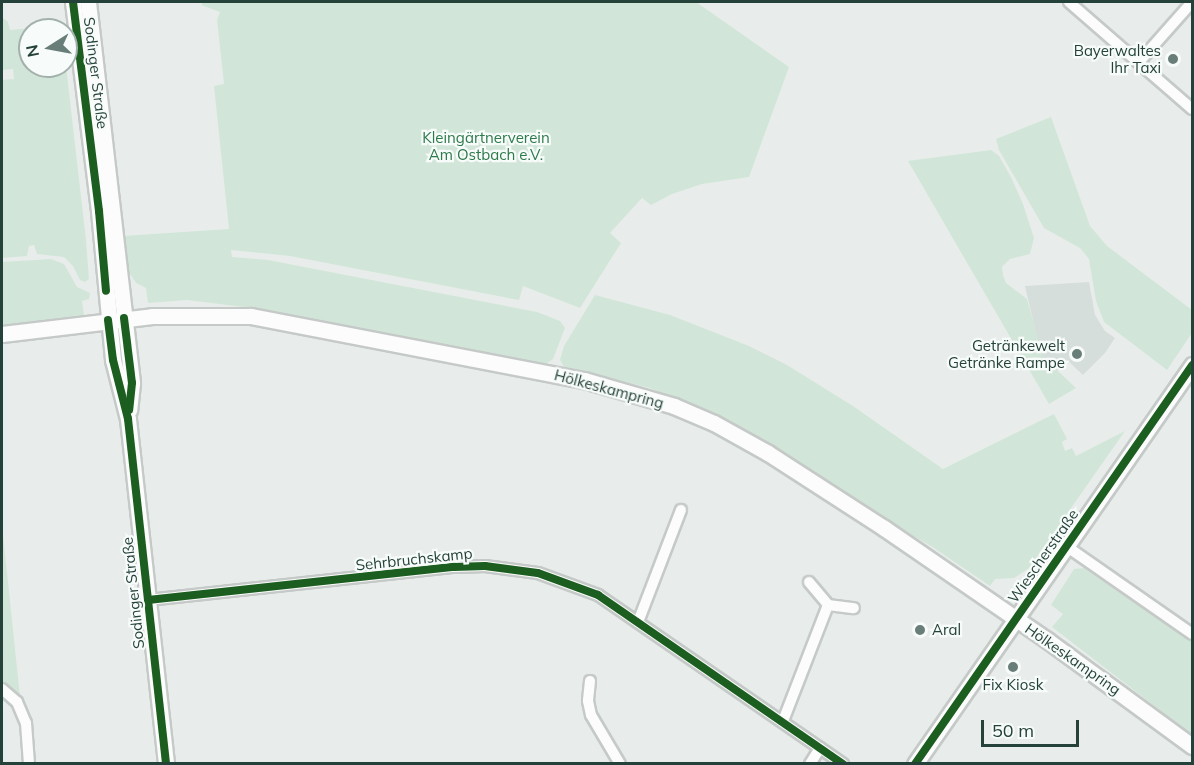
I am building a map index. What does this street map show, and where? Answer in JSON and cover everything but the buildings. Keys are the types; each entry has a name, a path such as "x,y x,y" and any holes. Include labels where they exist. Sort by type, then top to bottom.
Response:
{"main road":[{"name":"Sodinger Straße","path":"73,2 99,211 108,320 115,371 128,419 166,764"},
{"name":"Sodinger Straße","path":"88,2 132,383 128,419"},
{"name":"Hölkeskampring","path":"2,334 124,318 215,314 251,316 553,373 630,392 714,423 768,453 1016,619 1192,746"},
{"name":"Wiescherstraße","path":"915,764 1192,364"}],"street":[{"path":"1069,2 1192,110"},
{"path":"1139,62 1192,2"},
{"path":"638,622 681,510"},
{"path":"1066,546 1192,634"},
{"name":"Sehrbruchskamp","path":"148,600 484,566 538,573 598,595 843,764"},
{"path":"809,582 828,605 854,608"},
{"path":"783,721 828,605"},
{"path":"590,681 588,701 591,715 620,764"},
{"path":"2,689 16,702 26,723 29,764"},
{"path":"810,764 820,748"}],"shaded area":[{"path":"1089,282 1095,315 1105,331 1115,338 1105,353 1083,375 1068,361 1057,371 1044,360 1040,351 1025,286"}],"green space":[{"name":"Kleingärtnerverein Am Ostbach e.V.","path":"203,2 696,2 789,67 749,177 702,184 672,194 651,205 642,198 610,233 621,243 580,308 523,286 519,300 290,256 231,250 232,257 268,260 537,312 560,321 565,328 553,359 546,364 268,310 187,300 148,303 146,288 136,283 128,271 123,236 229,229 214,86 224,84 217,20 220,12 201,5"},
{"path":"2,17 8,22 10,30 18,29 18,78 67,78 86,240 89,279 85,282 80,280 73,266 64,257 37,254 34,245 29,246 27,256 2,258 2,80 14,79 13,69 2,70"},
{"path":"1051,117 1090,226 1107,246 1192,310 1192,333 1167,370 1104,322 1096,301 1089,259 1080,248 1044,228 999,150 996,139"},
{"path":"991,150 999,156 1011,177 1034,238 1030,254 1010,259 1002,267 1003,275 1006,283 1027,299 1043,357 1076,388 1049,404 908,161"},
{"path":"51,259 64,264 77,287 90,293 89,299 82,301 84,315 2,325 2,262"},
{"path":"595,295 670,315 749,346 787,365 853,406 943,469 1054,414 1067,439 1062,442 1065,451 1072,448 1076,456 1125,431 1029,568 1014,578 995,579 990,586 931,546 875,514 795,459 739,426 650,388 564,367 560,360 564,346"},
{"path":"2,525 21,706 15,692 2,684"},
{"path":"1084,568 1192,642 1192,735 1052,627 1063,614 1051,605 1074,569"}],"cycle path":[{"path":"73,2 99,211 106,291"},
{"path":"124,318 132,383 129,410"},
{"path":"108,320 113,360 128,419 166,764"},
{"path":"915,764 1192,365"},
{"path":"148,600 454,567 485,566 538,573 598,595 843,764"}],"place":[{"name":"Bayerwaltes Ihr Taxi","path":"1173,59"},
{"name":"Getränkewelt Getränke Rampe","path":"1077,354"},
{"name":"Aral","path":"920,630"},
{"name":"Fix Kiosk","path":"1013,667"}]}
